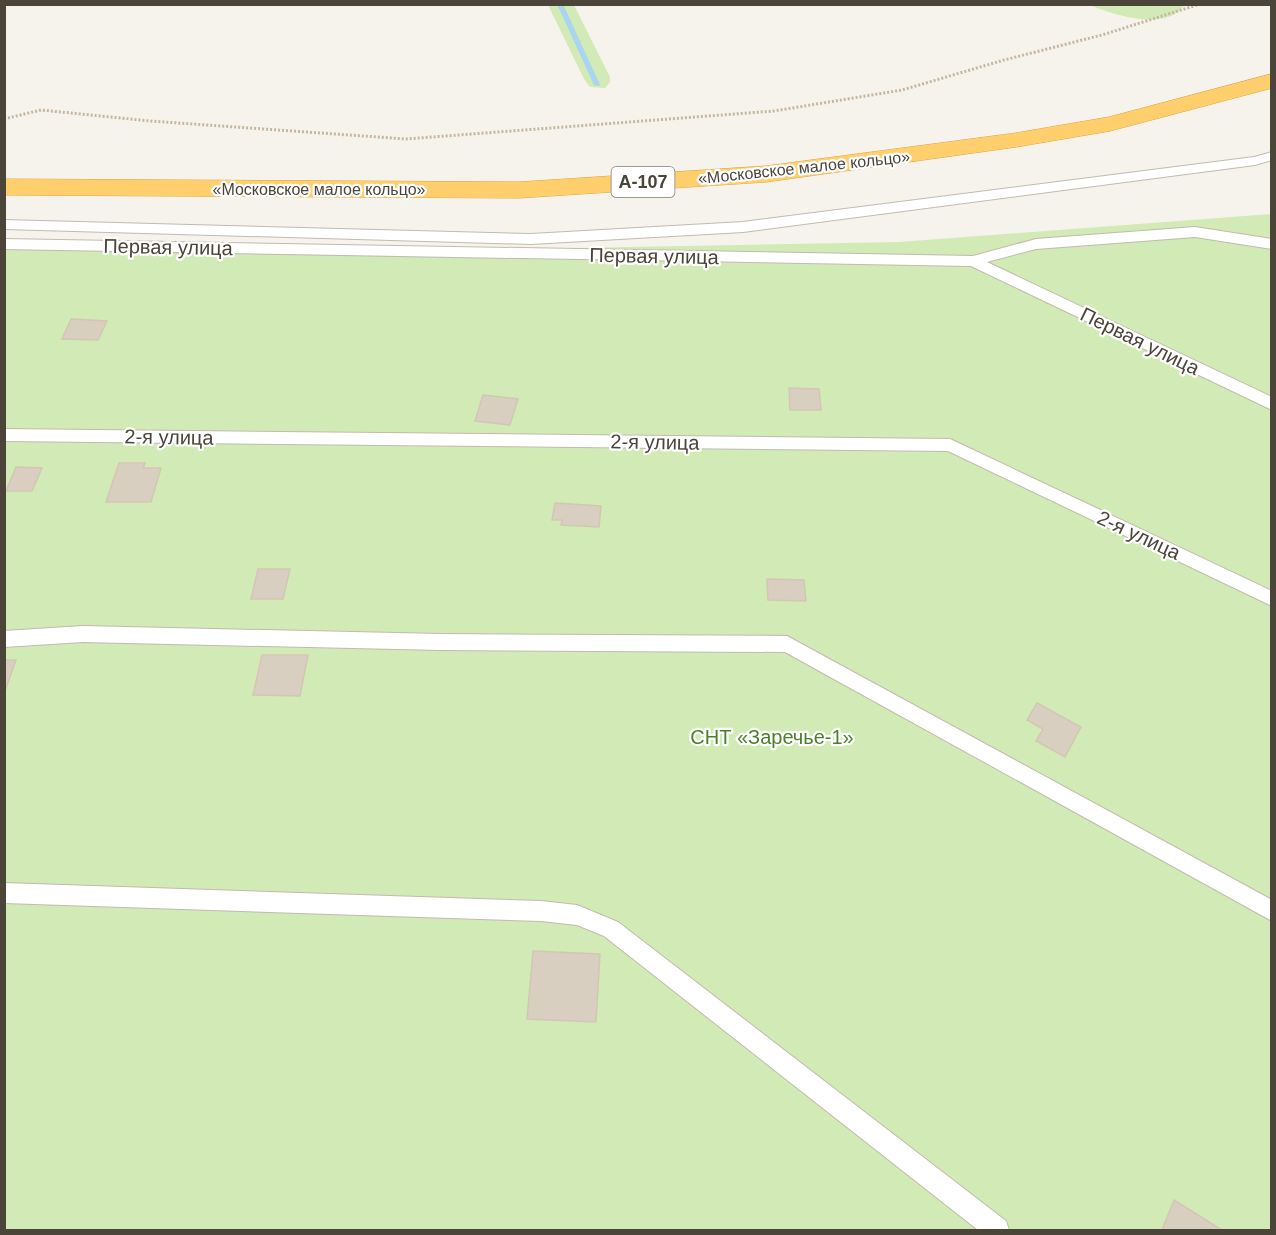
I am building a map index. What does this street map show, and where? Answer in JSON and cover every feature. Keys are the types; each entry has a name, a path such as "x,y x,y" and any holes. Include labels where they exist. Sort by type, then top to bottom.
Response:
{"highway":[{"name":"«Московское малое кольцо»","path":"4,187 519,190 766,174 1016,140 1110,124 1272,81"}],"lane":[{"path":"4,224 531,238 578,236 743,227 1256,161 1272,156"},
{"path":"974,261 1036,244 1195,232 1272,244"},
{"name":"Первая улица","path":"4,244 974,261 1272,404"},
{"name":"2-я улица","path":"4,435 950,445 1272,598"},
{"path":"4,639 83,634 440,642 787,644 1272,911"},
{"path":"4,893 541,911 577,915 611,928 997,1230"}],"path":[{"path":"4,119 41,110 150,121 406,139 774,111 902,90 1004,60 1102,35 1200,4"}],"green space":[{"path":"548,5 574,5 610,77 610,82 605,88 590,87 584,79"},
{"path":"1090,5 1184,5 1176,13 1166,18 1153,20 1126,17"},
{"name":"СНТ «Заречье-1»","path":"1271,214 1271,1230 5,1230 5,243 471,250 899,242"}],"building":[{"path":"71,319 107,321 98,340 62,339"},
{"path":"789,388 819,389 821,410 790,410"},
{"path":"483,395 518,399 510,425 475,421"},
{"path":"119,463 145,463 143,468 161,468 151,502 106,502"},
{"path":"16,467 42,468 32,491 6,491"},
{"path":"555,503 601,506 599,527 561,525 562,520 552,520"},
{"path":"258,569 290,569 283,599 251,599"},
{"path":"767,579 804,580 806,601 768,600"},
{"path":"262,655 308,655 300,696 253,695"},
{"path":"4,660 16,660 4,694"},
{"path":"1037,703 1081,727 1065,757 1036,741 1043,729 1027,720"},
{"path":"533,951 600,954 596,1022 527,1019"},
{"path":"1174,1200 1222,1230 1162,1230"}],"waterway":[{"path":"560,4 597,85"}]}
